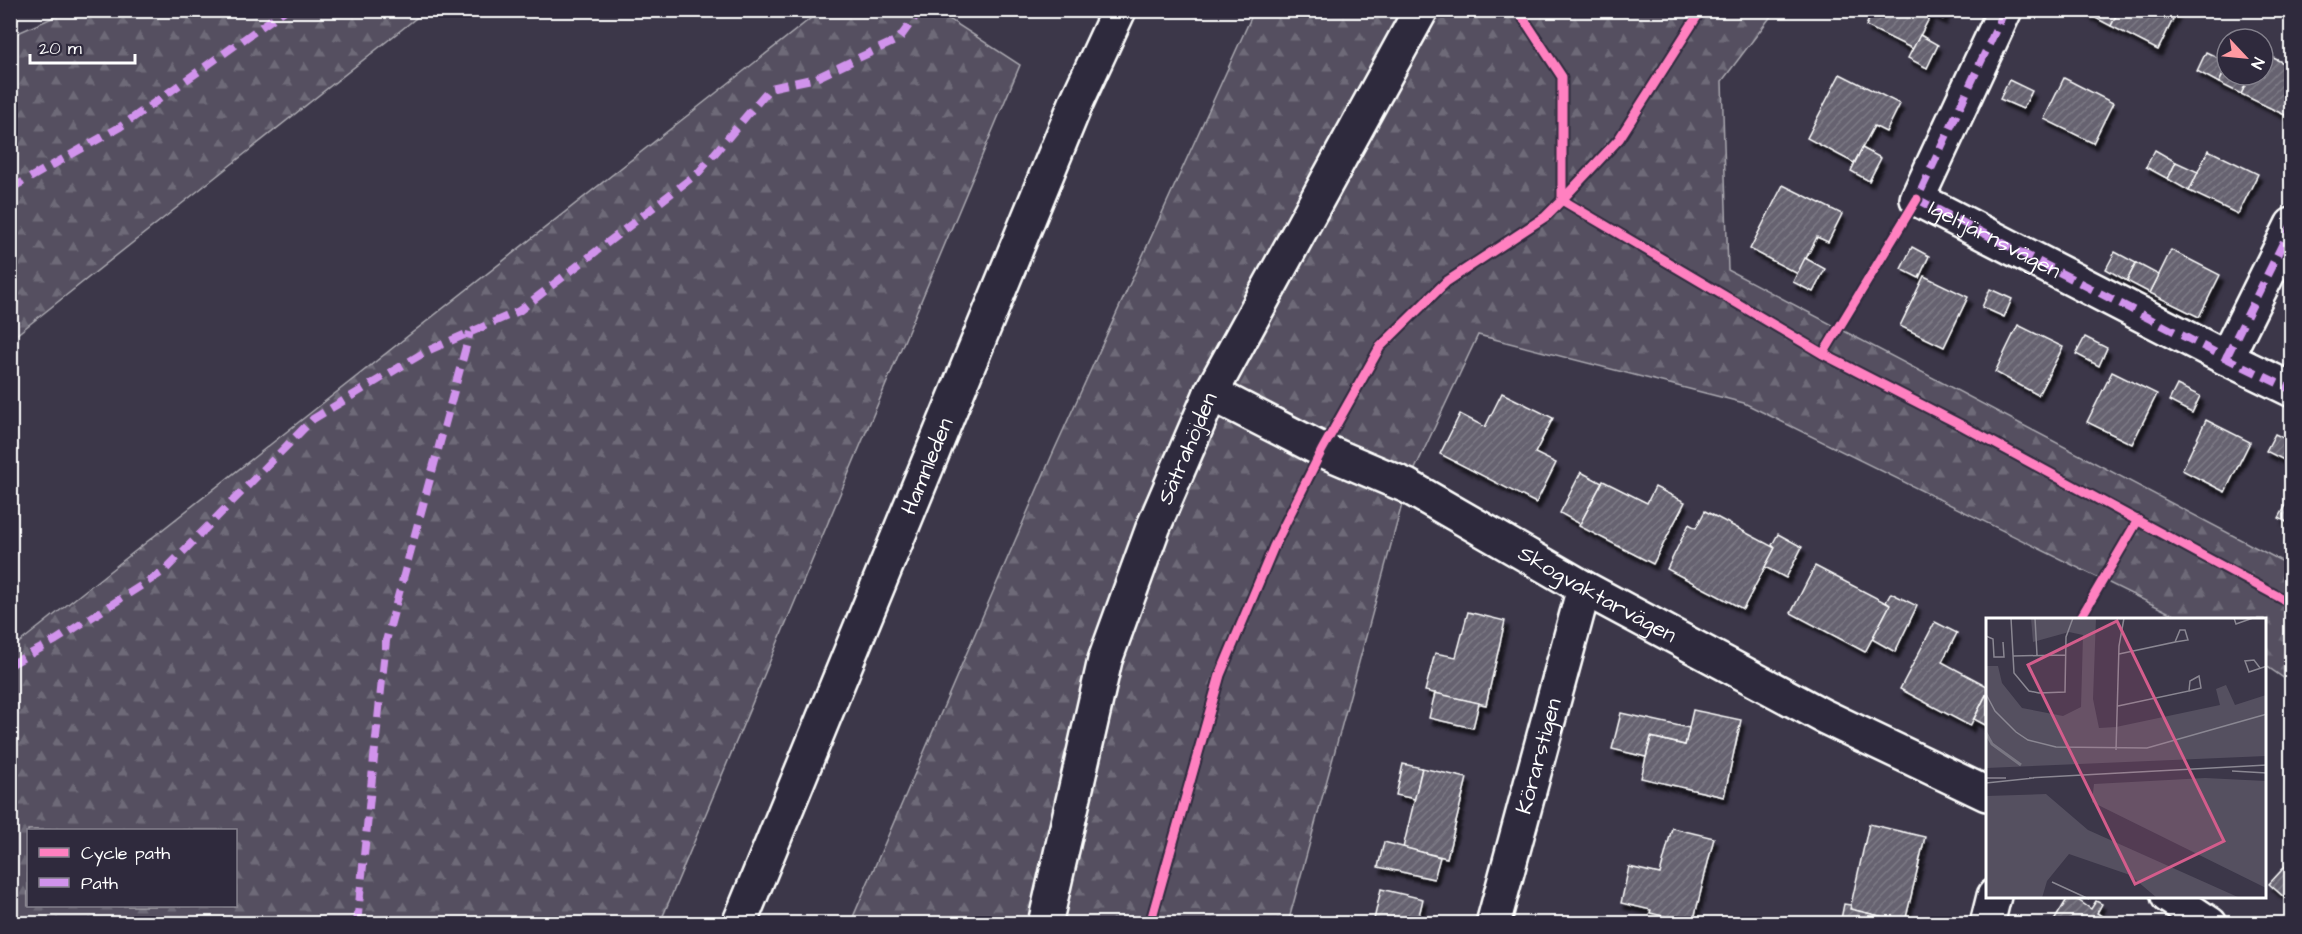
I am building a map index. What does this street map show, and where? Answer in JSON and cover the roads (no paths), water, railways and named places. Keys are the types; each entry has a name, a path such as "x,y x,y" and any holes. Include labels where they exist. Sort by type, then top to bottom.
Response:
{"street":[{"name":"Hamnleden","path":"739,924 1076,103 1119,10"},
{"name":"Sätrahöjden","path":"1044,924 1105,660 1153,528 1211,393 1421,10"},
{"name":"Igeltjärnsvägen","path":"2005,10 1917,199 2292,390"},
{"path":"2226,358 2292,225"},
{"name":"Skogvaktarvägen","path":"1211,393 1322,450 1407,486 1584,588 1823,716 1986,794"},
{"name":"Körarstigen","path":"1493,924 1584,588"},
{"path":"1987,924 1994,898"},
{"path":"2170,898 2210,924"}]}
